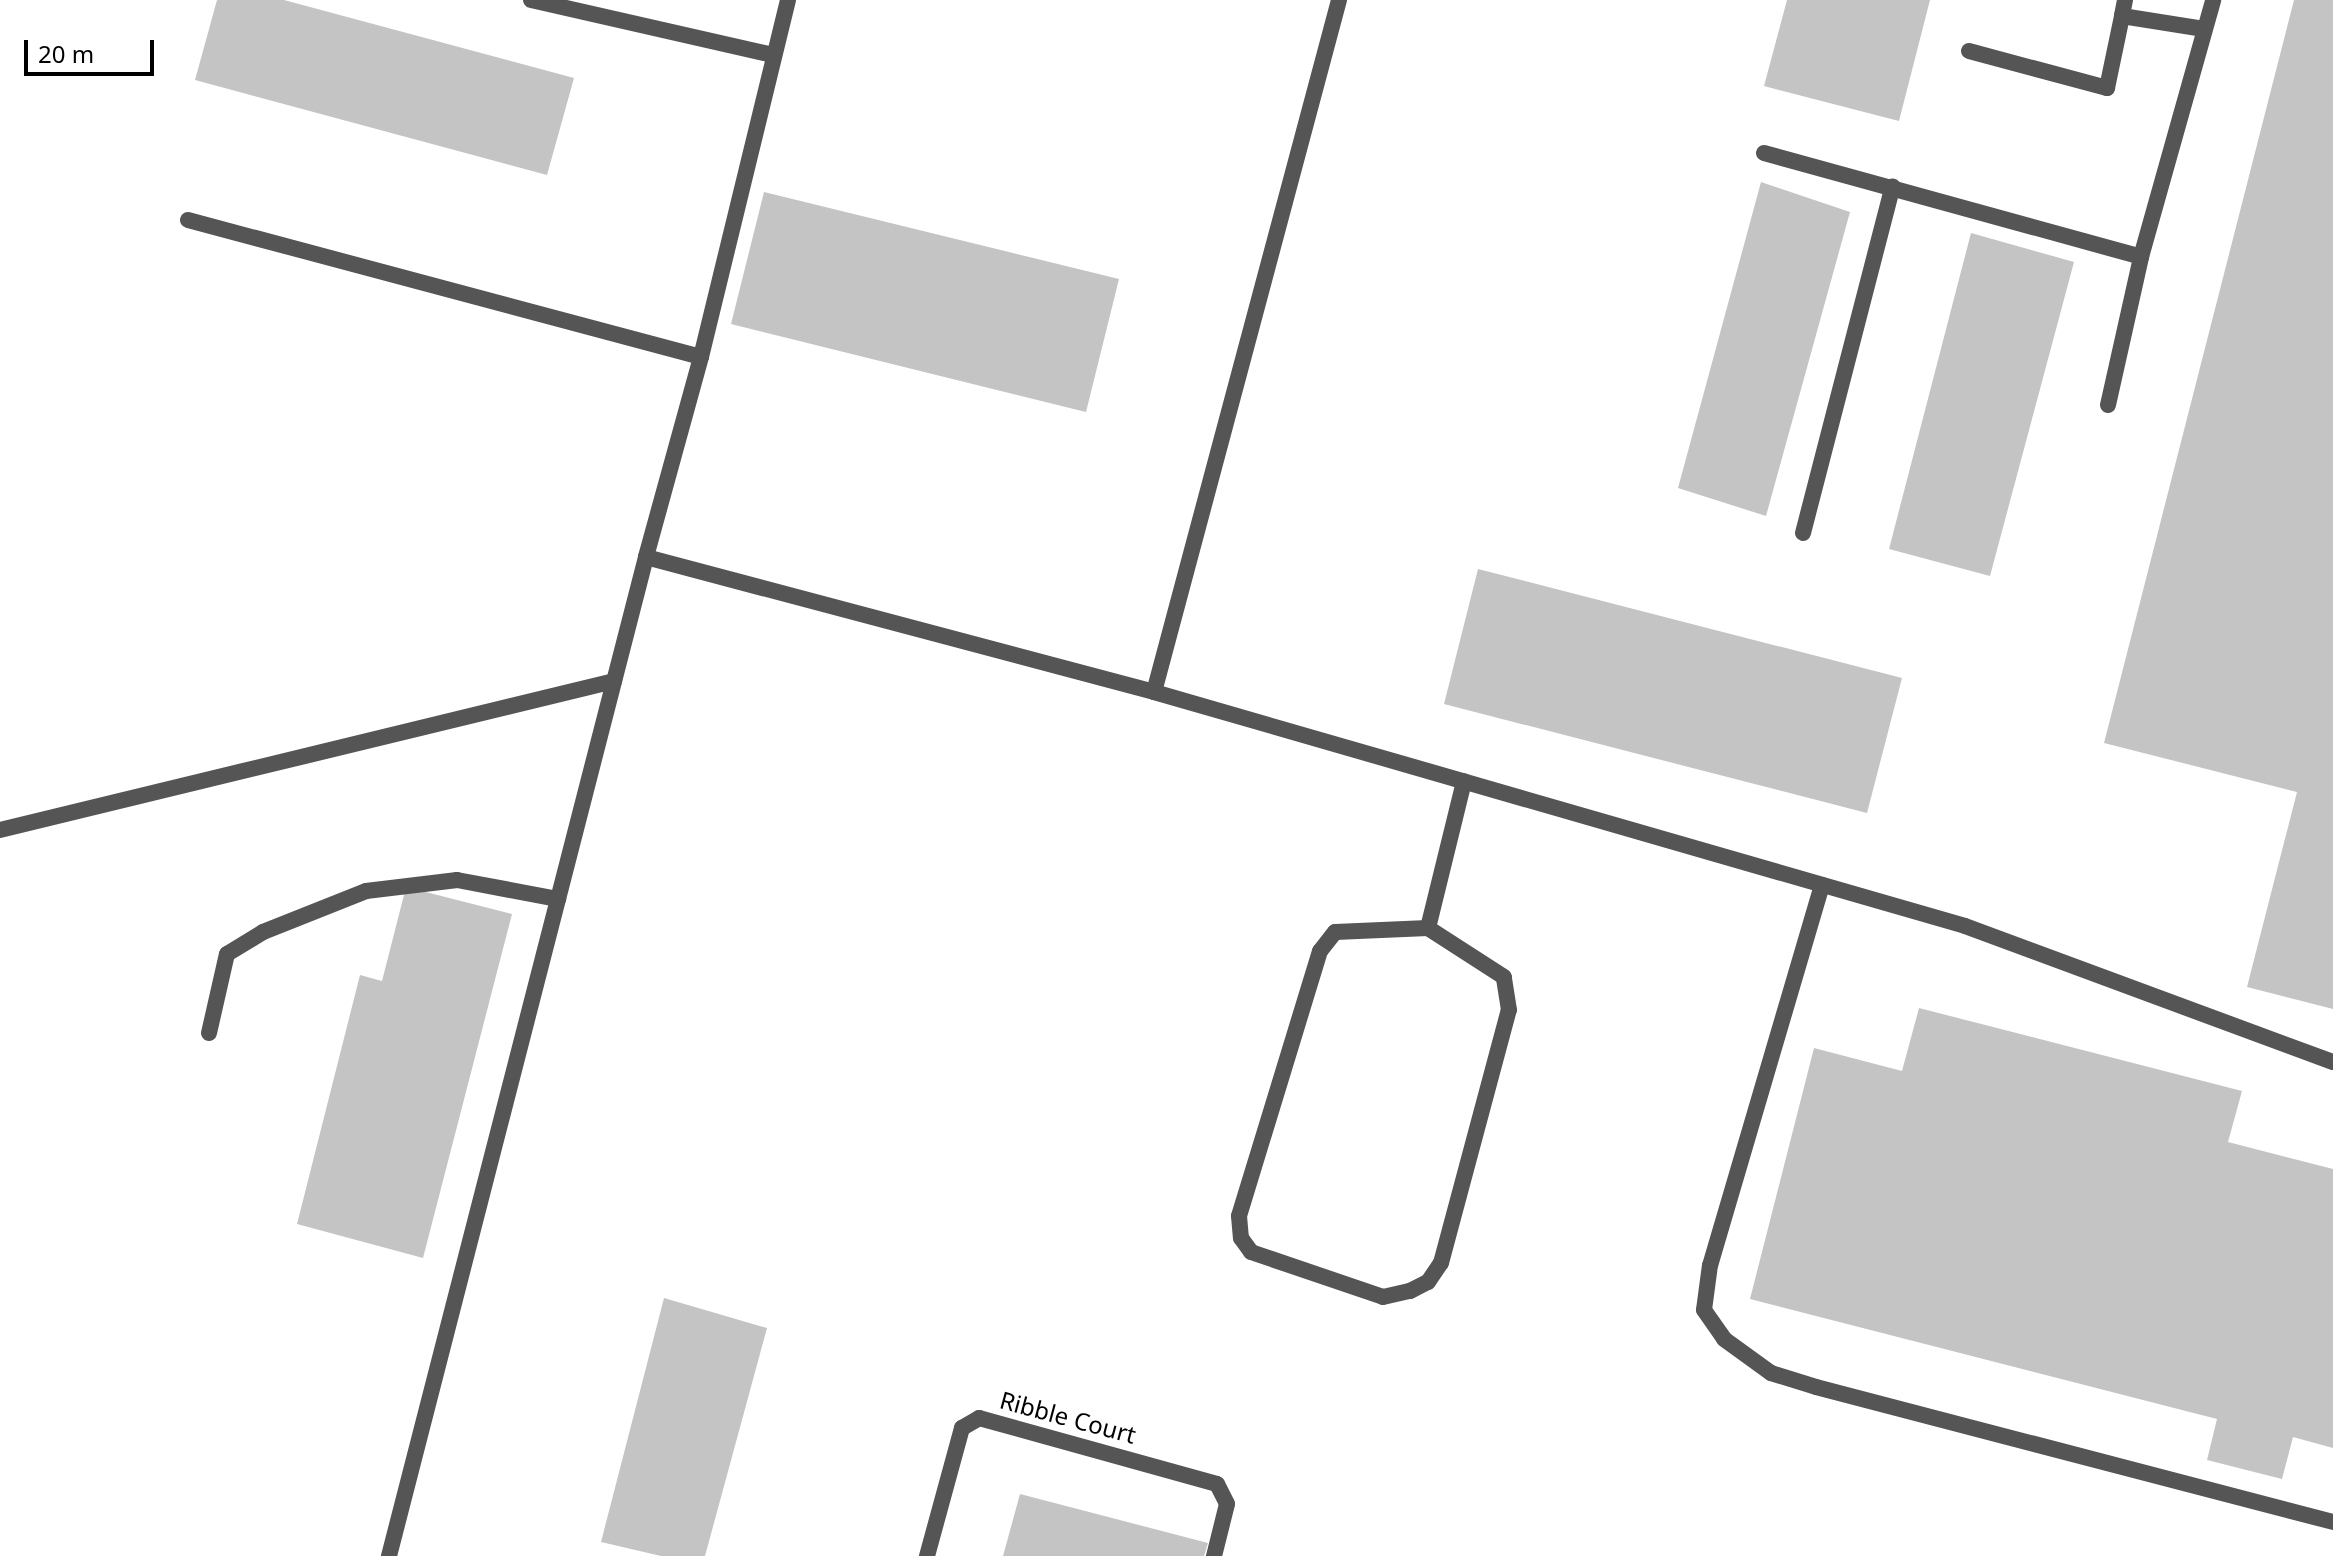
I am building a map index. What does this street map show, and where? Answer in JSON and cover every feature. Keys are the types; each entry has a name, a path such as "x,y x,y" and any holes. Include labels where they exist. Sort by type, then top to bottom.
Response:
{"lane":[{"path":"531,0 774,55"},
{"path":"389,1556 646,557 701,357 788,0"},
{"path":"1154,692 1339,0"},
{"path":"2108,405 2141,257 2213,0"},
{"path":"1969,51 2107,88 2124,8 2204,29"},
{"path":"1764,153 1893,186 2141,257"},
{"path":"1803,533 1893,186"},
{"path":"188,220 701,357"},
{"path":"646,557 1154,692 1965,926 2333,1062"},
{"path":"0,830 614,681"},
{"path":"1428,928 1464,781"},
{"path":"209,1033 227,954 263,932 366,891 457,880 558,899"},
{"path":"1822,885 1710,1265 1704,1310 1724,1339 1771,1373 1816,1387 2333,1522"},
{"path":"1428,928 1504,977 1509,1010 1441,1263 1428,1282 1410,1291 1383,1297 1251,1252 1241,1238 1239,1216 1320,951 1335,932 1428,928"},
{"name":"Ribble Court","path":"927,1556 962,1428 979,1418 1217,1484 1227,1504 1214,1556"}],"building":[{"path":"217,0 284,0 574,78 547,175 195,80"},
{"path":"1787,0 1930,0 1899,121 1764,86"},
{"path":"2294,0 2333,0 2333,1009 2247,987 2297,792 2104,743"},
{"path":"1761,182 1850,212 1766,516 1678,488"},
{"path":"764,192 1119,279 1086,412 731,324"},
{"path":"1971,233 2074,262 1990,576 1889,549"},
{"path":"1478,569 1902,678 1867,813 1444,704"},
{"path":"406,887 512,914 423,1258 297,1224 360,975 382,981"},
{"path":"1919,1008 2242,1091 2228,1142 2333,1169 2333,1448 2293,1437 2282,1479 2207,1460 2217,1419 1750,1299 1814,1048 1902,1071"},
{"path":"664,1298 767,1328 705,1556 661,1556 601,1542"},
{"path":"1020,1494 1208,1543 1204,1556 1003,1556"}]}
